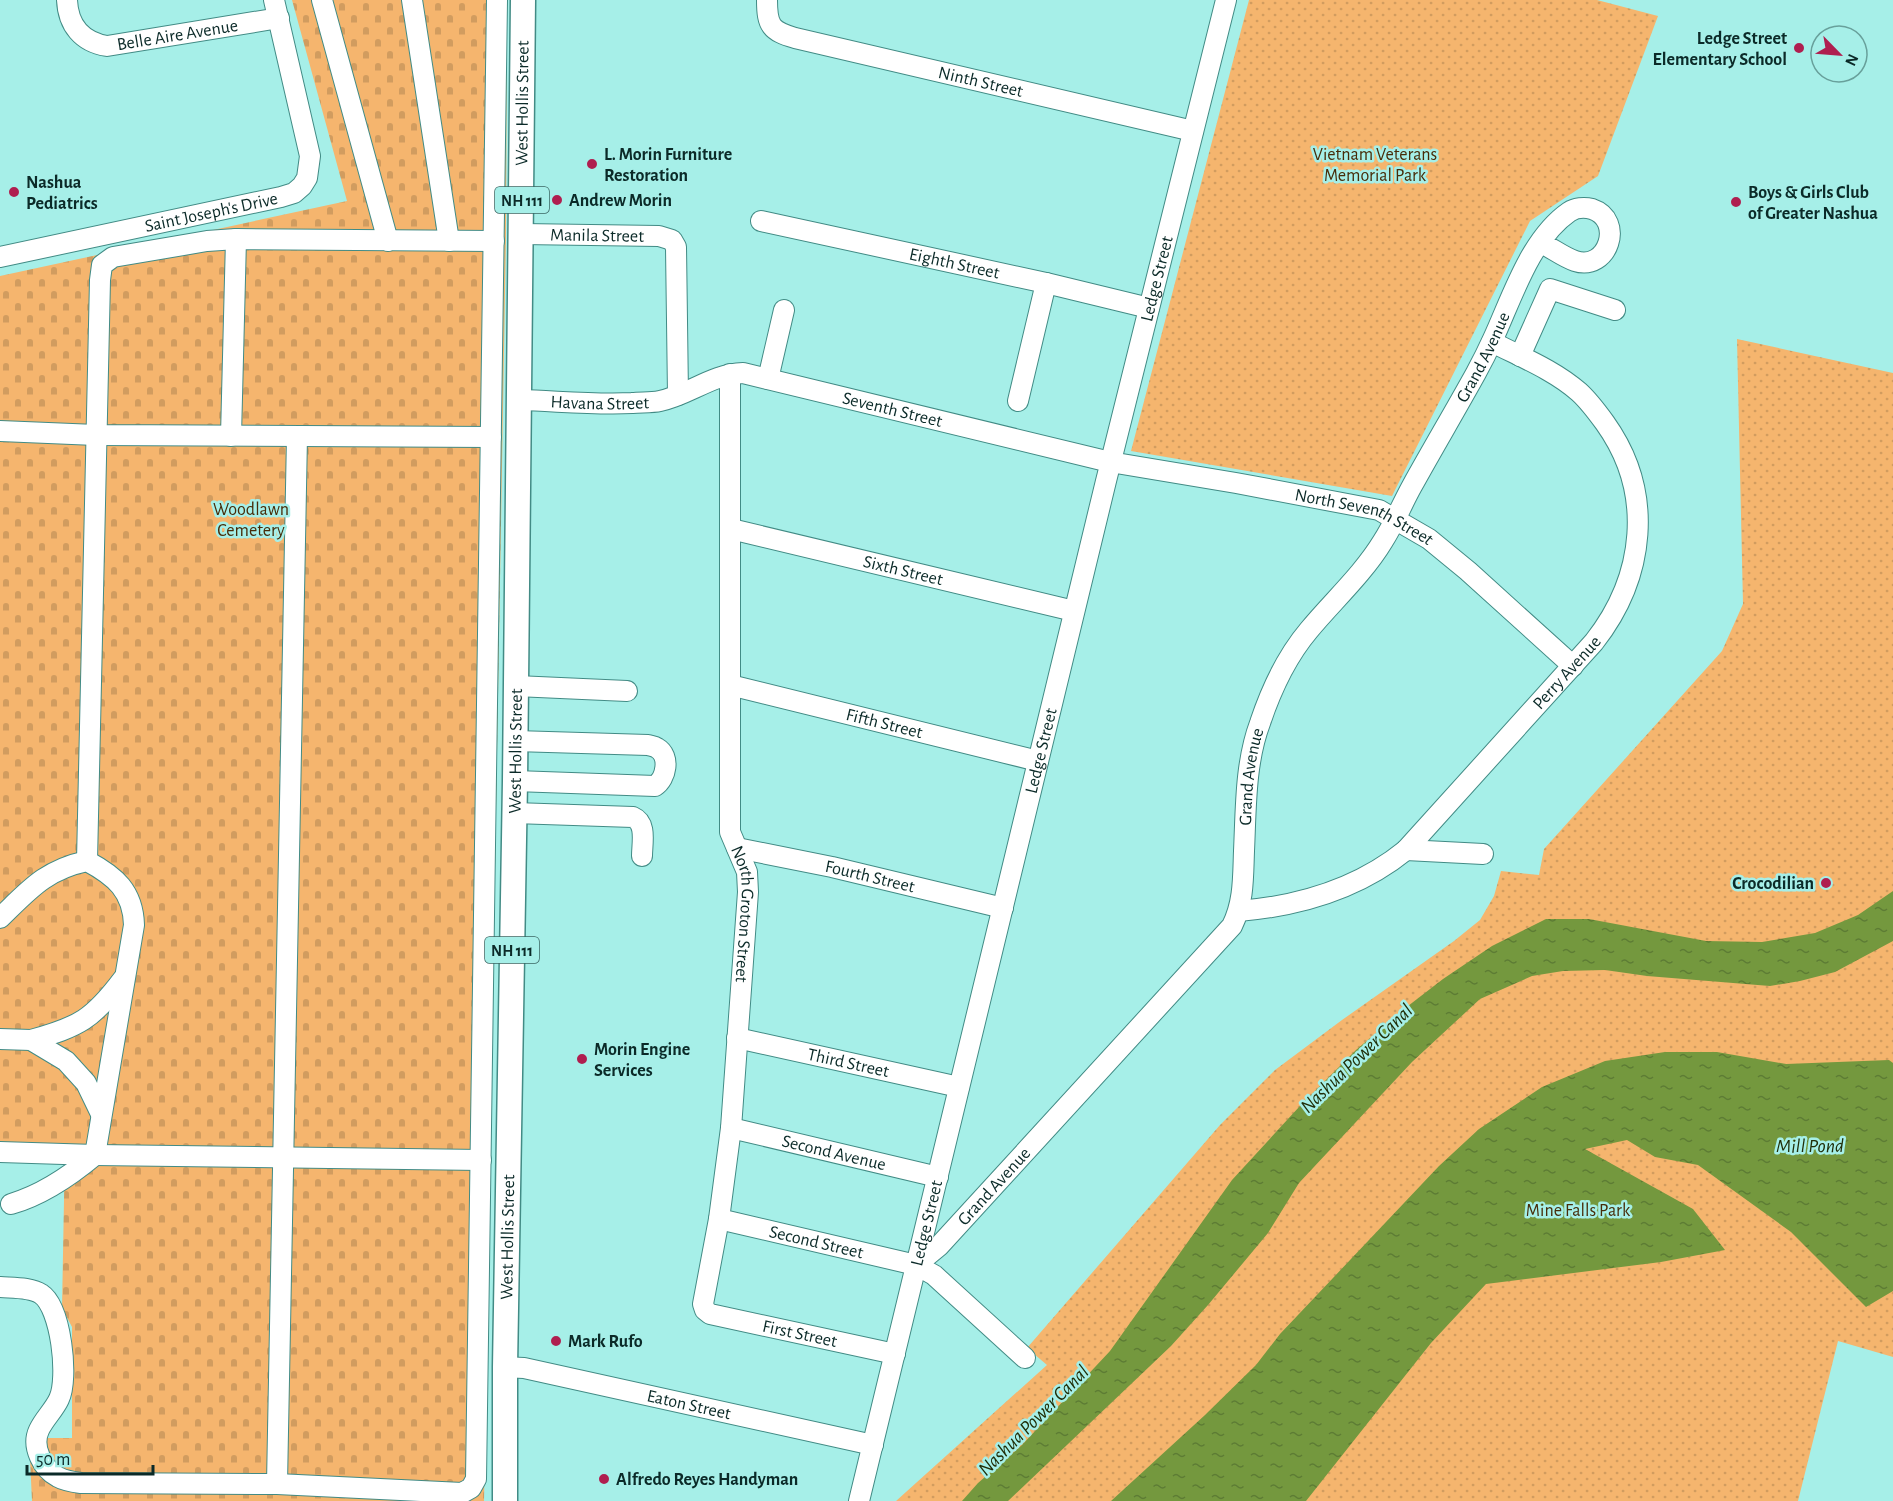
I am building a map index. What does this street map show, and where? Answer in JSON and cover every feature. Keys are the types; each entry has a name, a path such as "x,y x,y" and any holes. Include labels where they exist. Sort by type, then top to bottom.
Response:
{"main road":[{"name":"West Hollis Street","path":"505,1501 524,0"}],"street":[{"name":"Belle Aire Avenue","path":"67,0 68,11 75,28 89,41 107,46 276,9"},
{"path":"322,0 388,241"},
{"path":"412,0 448,241"},
{"path":"0,1287 40,1293 49,1301 60,1335 64,1354 63,1387 60,1399 38,1432 36,1446 40,1459 58,1477 81,1483 277,1484 462,1492 471,1488 476,1479 497,0"},
{"name":"Ninth Street","path":"767,0 770,27 795,38 1193,131"},
{"name":"Ledge Street","path":"859,1501 1110,462 1226,0"},
{"name":"Saint Joseph's Drive","path":"0,257 258,202 294,193 302,186 307,177 310,156 276,9"},
{"name":"Eighth Street","path":"760,221 1046,283 1149,308"},
{"name":"Manila Street","path":"522,234 659,236 672,240 676,247 678,395"},
{"path":"231,436 236,239"},
{"path":"87,861 102,265 113,257 207,241 236,239 494,241"},
{"name":"Grand Avenue","path":"916,1265 939,1246 1232,926 1239,911 1242,891 1249,777 1259,724 1275,686 1308,632 1383,542 1492,342 1523,271 1541,243"},
{"path":"1018,401 1046,283"},
{"path":"1520,356 1550,289 1615,310"},
{"path":"768,379 784,310"},
{"name":"Perry Avenue","path":"1239,911 1271,908 1318,898 1356,881 1392,861 1406,850 1573,666 1607,625 1625,593 1637,545 1638,519 1636,496 1626,459 1617,442 1594,408 1580,393 1561,378 1492,342"},
{"name":"Seventh Street","path":"678,395 715,378 743,373 1110,462"},
{"name":"North Groton Street","path":"705,1310 703,1304 731,1128 747,892 747,872 730,832 730,374"},
{"name":"Havana Street","path":"520,400 617,404 659,401 678,395"},
{"path":"0,431 96,435 491,437"},
{"path":"277,1484 297,436"},
{"name":"North Seventh Street","path":"1110,462 1379,510 1429,539 1573,666"},
{"name":"Sixth Street","path":"731,529 1074,611"},
{"name":"Fifth Street","path":"730,685 1038,761"},
{"path":"516,686 627,691"},
{"path":"515,741 648,745 658,748 665,762 664,776 655,786 515,781"},
{"path":"514,813 633,817 638,819 642,825 642,856"},
{"name":"Fourth Street","path":"737,848 832,867 1003,908"},
{"path":"1406,850 1483,854"},
{"path":"0,918 40,879 69,865 87,861 116,880 134,910 127,975 95,1155 75,1172 56,1183 10,1204"},
{"path":"0,1039 31,1040 74,1026 104,1005 127,975"},
{"path":"66,1061 67,1046 74,1026"},
{"name":"Third Street","path":"737,1038 959,1087"},
{"path":"31,1040 66,1061 86,1083 101,1114"},
{"name":"Second Avenue","path":"731,1128 938,1177"},
{"path":"0,1152 481,1160"},
{"name":"Second Street","path":"718,1219 916,1265"},
{"path":"916,1265 934,1275 1025,1358"},
{"name":"First Street","path":"705,1310 710,1314 895,1354"},
{"name":"Eaton Street","path":"505,1366 524,1368 873,1445"}],"green space":[{"name":"Woodlawn Cemetery","path":"292,0 507,0 506,236 484,1501 32,1501 29,1438 72,1438 72,1327 62,1308 65,1146 0,1144 0,276 347,201"},
{"name":"Vietnam Veterans Memorial Park","path":"1249,0 1597,0 1658,16 1598,176 1530,221 1392,496 1131,451"},
{"name":"Mine Falls Park","path":"1737,339 1893,373 1893,1357 1838,1341 1798,1501 896,1501 1047,1365 1027,1348 1220,1125 1275,1070 1480,920 1494,896 1501,871 1539,875 1544,849 1722,651 1743,604"}],"water":[{"name":"Nashua Power Canal","path":"1893,891 1893,941 1835,972 1770,986 1647,976 1605,970 1563,971 1532,976 1480,999 1412,1062 1299,1183 1268,1233 1171,1346 1008,1501 962,1501 978,1483 1022,1445 1110,1351 1232,1180 1299,1107 1356,1050 1408,1006 1492,946 1546,919 1589,919 1706,941 1762,942 1815,933 1858,915"},
{"name":"Mill Pond","path":"1665,1052 1717,1052 1786,1064 1889,1060 1893,1063 1893,1291 1866,1307 1791,1232 1698,1165 1655,1157 1627,1140 1585,1149 1693,1209 1725,1250 1661,1262 1486,1284 1431,1343 1306,1501 1111,1501 1256,1365 1280,1334 1439,1166 1479,1129 1542,1087 1605,1061"}],"place":[{"name":"Ledge Street Elementary School","path":"1799,48"},
{"name":"L. Morin Furniture Restoration","path":"592,164"},
{"name":"Nashua Pediatrics","path":"14,192"},
{"name":"Andrew Morin","path":"557,200"},
{"name":"Boys & Girls Club of Greater Nashua","path":"1736,202"},
{"name":"Crocodilian","path":"1826,883"},
{"name":"Morin Engine Services","path":"582,1059"},
{"name":"Mark Rufo","path":"556,1341"},
{"name":"Alfredo Reyes Handyman","path":"604,1479"}]}
